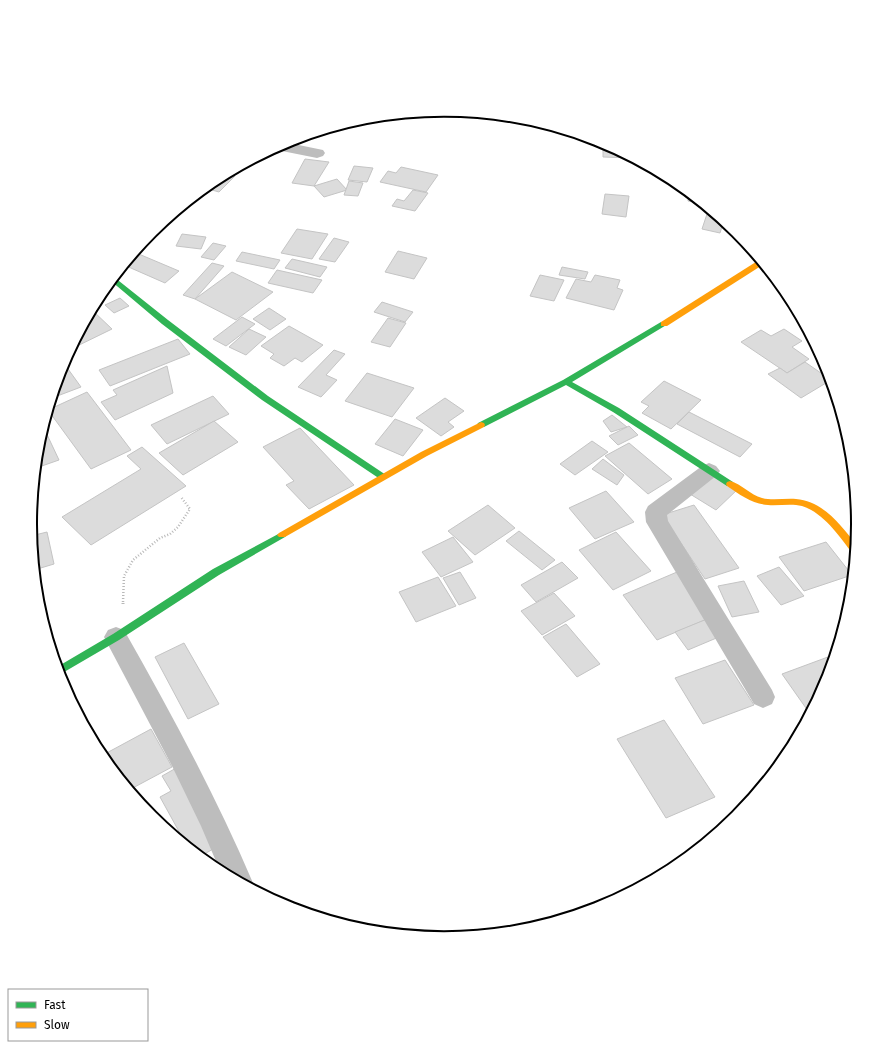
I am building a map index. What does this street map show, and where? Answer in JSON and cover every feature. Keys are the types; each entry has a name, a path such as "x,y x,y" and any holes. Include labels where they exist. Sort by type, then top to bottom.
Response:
{"street":[{"path":"290,148 317,152"},
{"path":"64,668 116,637 216,572 424,454 566,382 640,339 759,265"},
{"path":"117,282 171,327 266,398 383,477"},
{"path":"566,382 616,410 756,500 767,502 795,502 807,505 824,516 838,529 851,546"},
{"path":"709,471 656,512 657,522 763,697"},
{"path":"116,637 180,756 226,850 235,874"}],"path":[{"path":"116,637 122,626 124,576 133,560 160,538 170,534 184,520 190,509 181,497"}],"building":[{"path":"603,149 622,158 603,157"},
{"path":"305,159 329,162 314,186 292,183"},
{"path":"354,166 373,168 367,182 348,180"},
{"path":"401,167 438,175 426,192 380,182 388,171 396,173"},
{"path":"235,176 219,192 212,190"},
{"path":"337,179 347,190 324,197 314,186"},
{"path":"349,181 363,183 358,196 344,195"},
{"path":"413,190 428,193 415,211 392,206 397,199 404,201"},
{"path":"605,194 629,196 626,217 602,214"},
{"path":"707,214 722,226 720,233 702,229"},
{"path":"297,229 328,234 312,259 281,253"},
{"path":"182,234 206,237 201,249 176,246"},
{"path":"334,238 349,242 335,262 319,259"},
{"path":"213,243 226,246 214,260 201,257"},
{"path":"398,251 427,258 414,279 385,272"},
{"path":"242,252 280,260 274,269 236,261"},
{"path":"140,254 179,271 165,283 129,267"},
{"path":"292,259 327,267 320,277 285,268"},
{"path":"212,263 224,266 195,299 183,295"},
{"path":"562,267 588,272 585,279 559,275"},
{"path":"277,270 322,280 313,293 268,283"},
{"path":"232,272 273,292 236,320 195,299"},
{"path":"540,275 564,280 554,301 530,296"},
{"path":"595,275 620,280 617,288 623,290 614,310 566,298 576,279 591,282"},
{"path":"120,298 129,306 114,313 105,305"},
{"path":"382,302 413,312 405,322 374,312"},
{"path":"269,308 286,319 270,330 253,319"},
{"path":"96,314 112,329 78,345"},
{"path":"242,317 255,324 226,346 213,339"},
{"path":"388,318 406,323 390,347 371,342"},
{"path":"289,326 323,345 302,362 295,358 284,366 270,358 274,354 261,346"},
{"path":"249,329 266,337 246,355 229,347"},
{"path":"784,329 802,341 792,347 809,359 787,373 741,342 761,330 771,336"},
{"path":"178,339 190,354 110,386 99,370"},
{"path":"334,350 345,354 326,375 337,380 321,397 298,387"},
{"path":"805,362 823,374 826,383 801,398 768,374 780,368 787,373"},
{"path":"167,366 173,393 115,420 101,402 117,395 113,390"},
{"path":"68,369 81,387 59,396"},
{"path":"367,373 414,388 392,417 345,401"},
{"path":"664,381 701,400 671,429 642,413 649,406 641,402"},
{"path":"87,392 131,450 91,469 52,416 55,407"},
{"path":"213,396 229,414 167,444 151,425"},
{"path":"445,398 464,411 448,422 454,427 441,436 416,418"},
{"path":"689,412 752,444 740,457 677,424"},
{"path":"612,415 627,427 611,432 603,421"},
{"path":"395,419 423,430 403,456 375,444"},
{"path":"214,421 238,442 183,475 159,453"},
{"path":"629,426 638,435 618,445 609,436"},
{"path":"300,428 354,485 309,509 286,485 294,481 263,447"},
{"path":"47,435 59,460 41,466"},
{"path":"592,441 608,452 575,475 560,464"},
{"path":"629,443 672,479 648,494 605,456"},
{"path":"142,447 186,486 91,545 62,517 141,469 127,456"},
{"path":"603,459 624,475 617,485 592,469"},
{"path":"712,474 738,489 716,510 690,494"},
{"path":"606,491 634,522 595,539 569,508"},
{"path":"488,505 515,528 475,555 448,531"},
{"path":"694,505 739,568 705,579 662,515"},
{"path":"519,531 555,560 542,570 506,541"},
{"path":"47,532 54,564 39,568 38,551 37,534"},
{"path":"616,532 651,571 613,590 579,550"},
{"path":"453,537 473,562 441,577 422,552"},
{"path":"826,542 849,572 849,576 804,591 779,557"},
{"path":"562,562 578,578 536,602 521,585"},
{"path":"779,567 804,596 781,605 757,576"},
{"path":"460,572 476,598 459,605 443,578"},
{"path":"677,572 712,617 657,640 623,595"},
{"path":"438,577 456,606 416,622 399,592"},
{"path":"744,581 759,612 732,617 718,586"},
{"path":"554,593 575,616 542,635 521,611"},
{"path":"712,617 726,634 688,650 675,632"},
{"path":"566,624 600,664 577,677 543,637"},
{"path":"184,643 219,704 188,719 155,657"},
{"path":"829,656 821,680 807,710 782,674"},
{"path":"725,660 754,705 703,724 675,678"},
{"path":"664,720 715,797 666,818 617,739"},
{"path":"151,729 172,767 133,788 107,753"},
{"path":"178,767 222,844 205,854 181,835 160,797 171,791 162,776"}],"traffic: fast":[{"path":"117,282 165,322 265,398 383,477"},
{"path":"481,425 566,382 664,324"},
{"path":"566,382 616,410 730,484"},
{"path":"64,668 116,637 216,572 282,535"}],"traffic: slow":[{"path":"664,324 758,264"},
{"path":"282,535 424,454 481,425"},
{"path":"730,484 758,500 768,502 799,502 808,505 829,519 851,546"}]}
